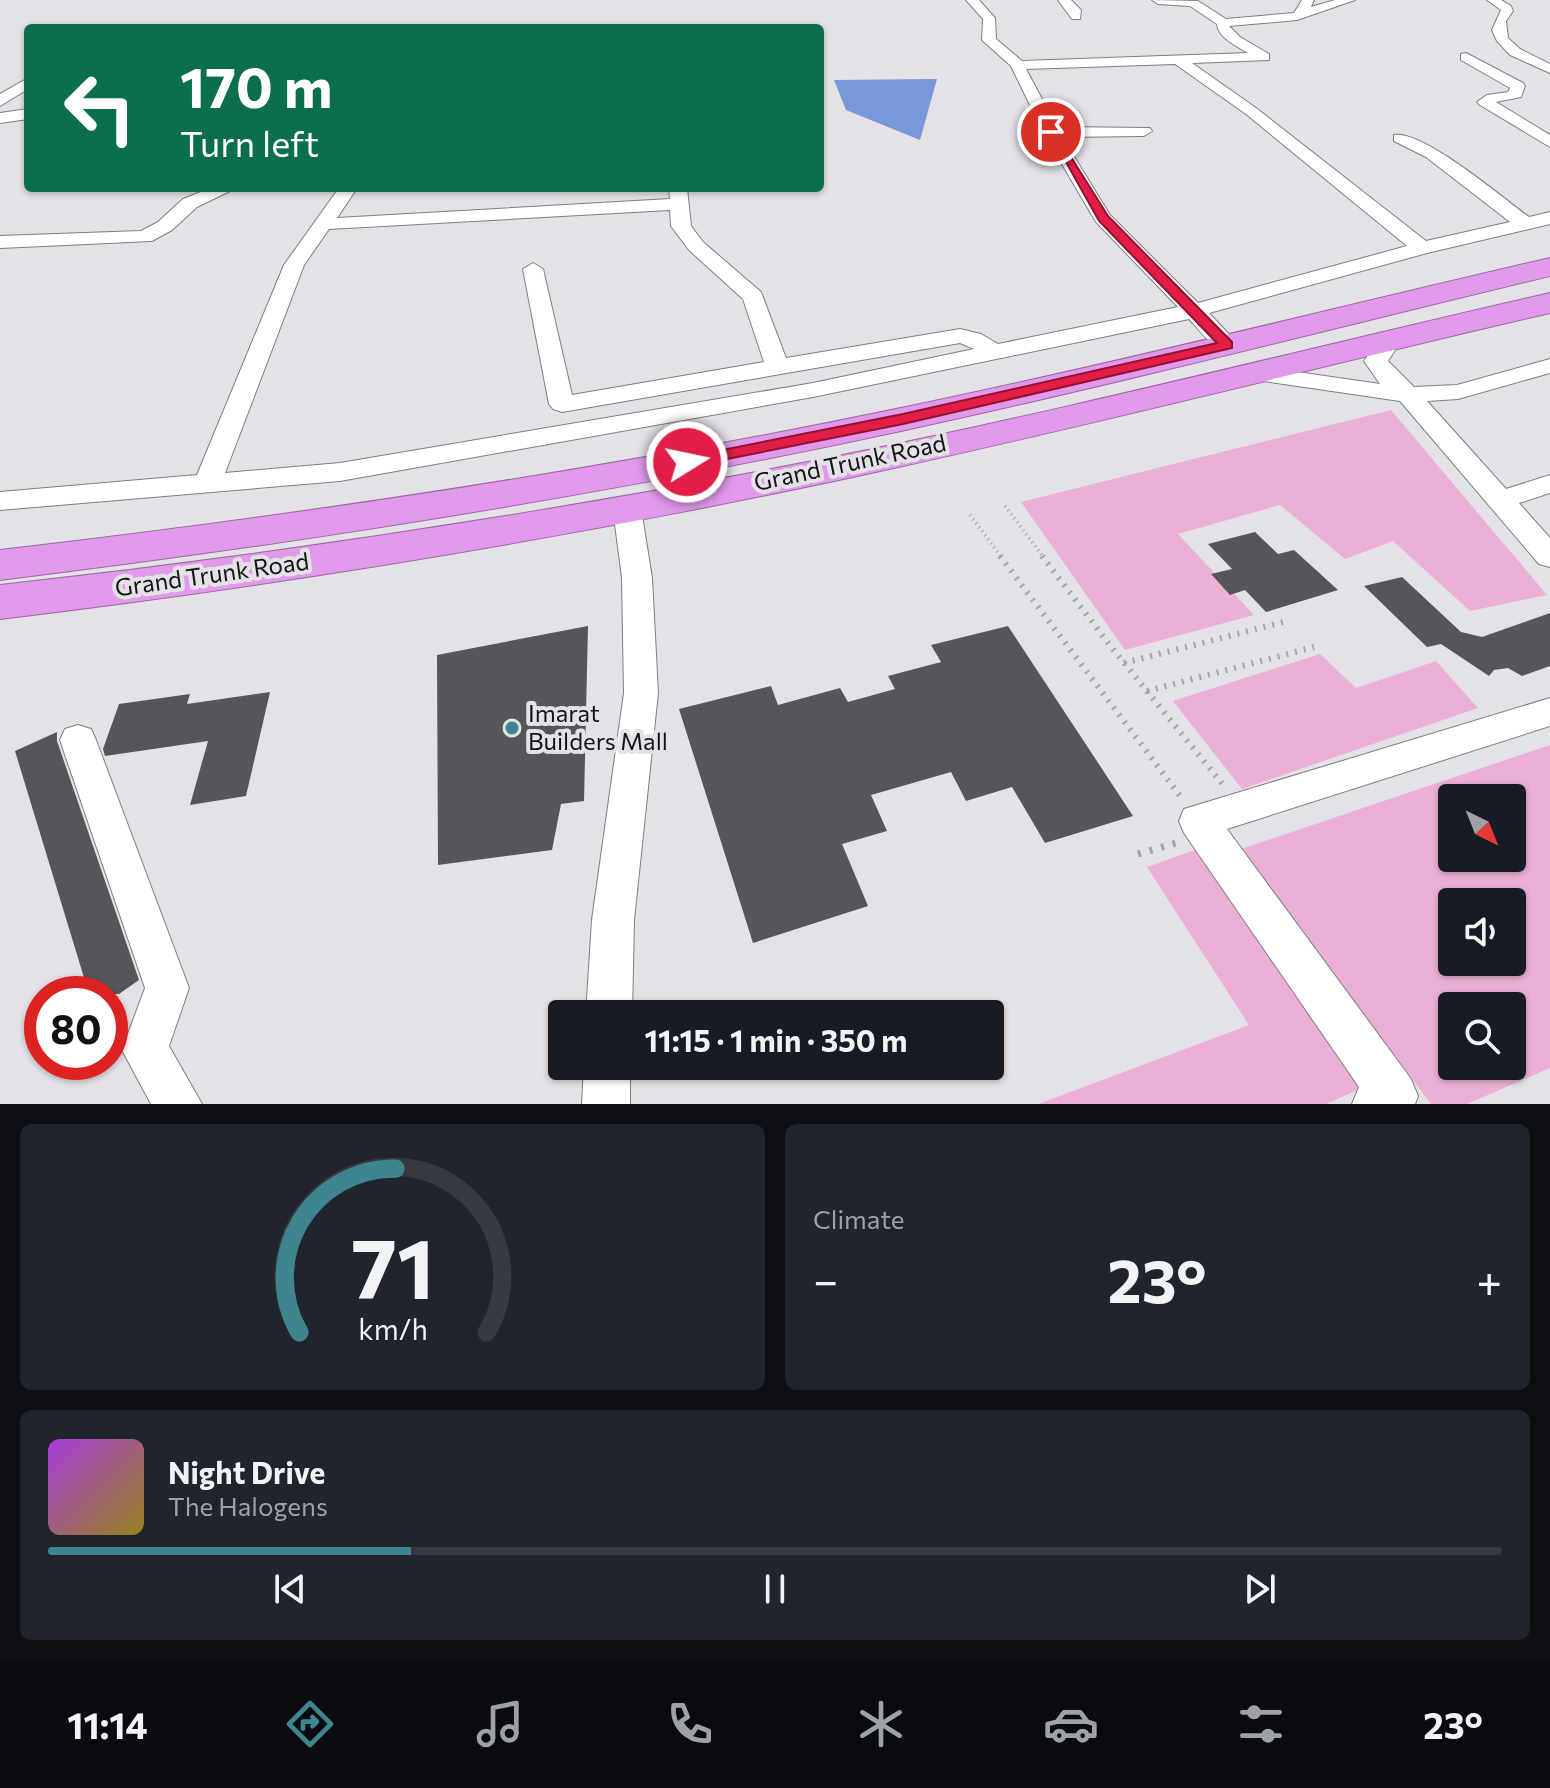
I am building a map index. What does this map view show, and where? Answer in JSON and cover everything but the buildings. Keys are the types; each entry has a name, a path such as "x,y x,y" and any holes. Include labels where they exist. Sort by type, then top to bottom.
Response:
{"highway":[{"name":"Grand Trunk Road","path":"0,565 126,550 498,495 1238,358 1391,339 1548,277"},
{"name":"Grand Trunk Road","path":"0,602 113,590 332,558 627,509 842,467 1548,277"}],"street":[{"path":"972,0 989,18 989,40 1018,65 1051,132 1103,218 1238,358 1408,395 1458,392 1550,366"},
{"path":"1064,0 1075,10 1076,16"},
{"path":"1018,65 1264,57 1235,40 1222,28 1223,23 1208,7 1158,0"},
{"path":"1223,23 1349,0"},
{"path":"1493,0 1507,9 1500,20 1501,38 1509,48 1550,69"},
{"path":"1466,57 1518,86 1516,94 1491,98 1486,104 1550,142"},
{"path":"1178,60 1251,111 1422,248"},
{"path":"0,101 24,85"},
{"path":"0,118 24,115"},
{"path":"1051,132 1144,131"},
{"path":"1400,138 1432,153 1524,223"},
{"path":"0,242 145,237 165,226 190,203 217,192"},
{"path":"207,484 294,265 345,192"},
{"path":"587,210 589,192"},
{"path":"324,224 587,210 678,196 681,226 696,246 753,297 778,368"},
{"path":"0,501 356,469 813,390 1193,311 1422,248 1550,218"},
{"path":"533,269 562,404 960,336 973,339 994,352"},
{"path":"1391,339 1376,361 1386,376 1408,395 1550,557"},
{"path":"1500,500 1550,484"},
{"path":"610,1000 613,920 641,693 637,578 627,509"},
{"path":"1376,1104 1394,1096 1198,821 1550,712"},
{"path":"78,740 167,988 145,1050 178,1104"},
{"path":"606,1104 607,1080"}],"path":[{"path":"1005,506 1124,663 1242,808"},
{"path":"970,515 1198,821"},
{"path":"1124,663 1287,621"},
{"path":"1147,691 1314,647"}],"shaded area":[{"path":"1391,410 1547,595 1470,611 1393,541 1345,559 1280,505 1178,534 1254,615 1125,650 1021,502"},
{"path":"1320,654 1356,688 1436,661 1478,708 1242,789 1173,701"},
{"path":"1550,745 1550,1068 1526,1078 1526,992 1438,992 1438,1080 1522,1080 1467,1104 1431,1104 1241,849"},
{"path":"1206,846 1369,1085 1326,1104 1038,1104 1249,1025 1147,867"}],"water":[{"path":"937,79 920,140 846,110 834,80"}],"place":[{"name":"Imarat Builders Mall","path":"512,728"}],"route":[{"path":"687,462 903,419 1227,345 1103,218 1051,132"}]}
